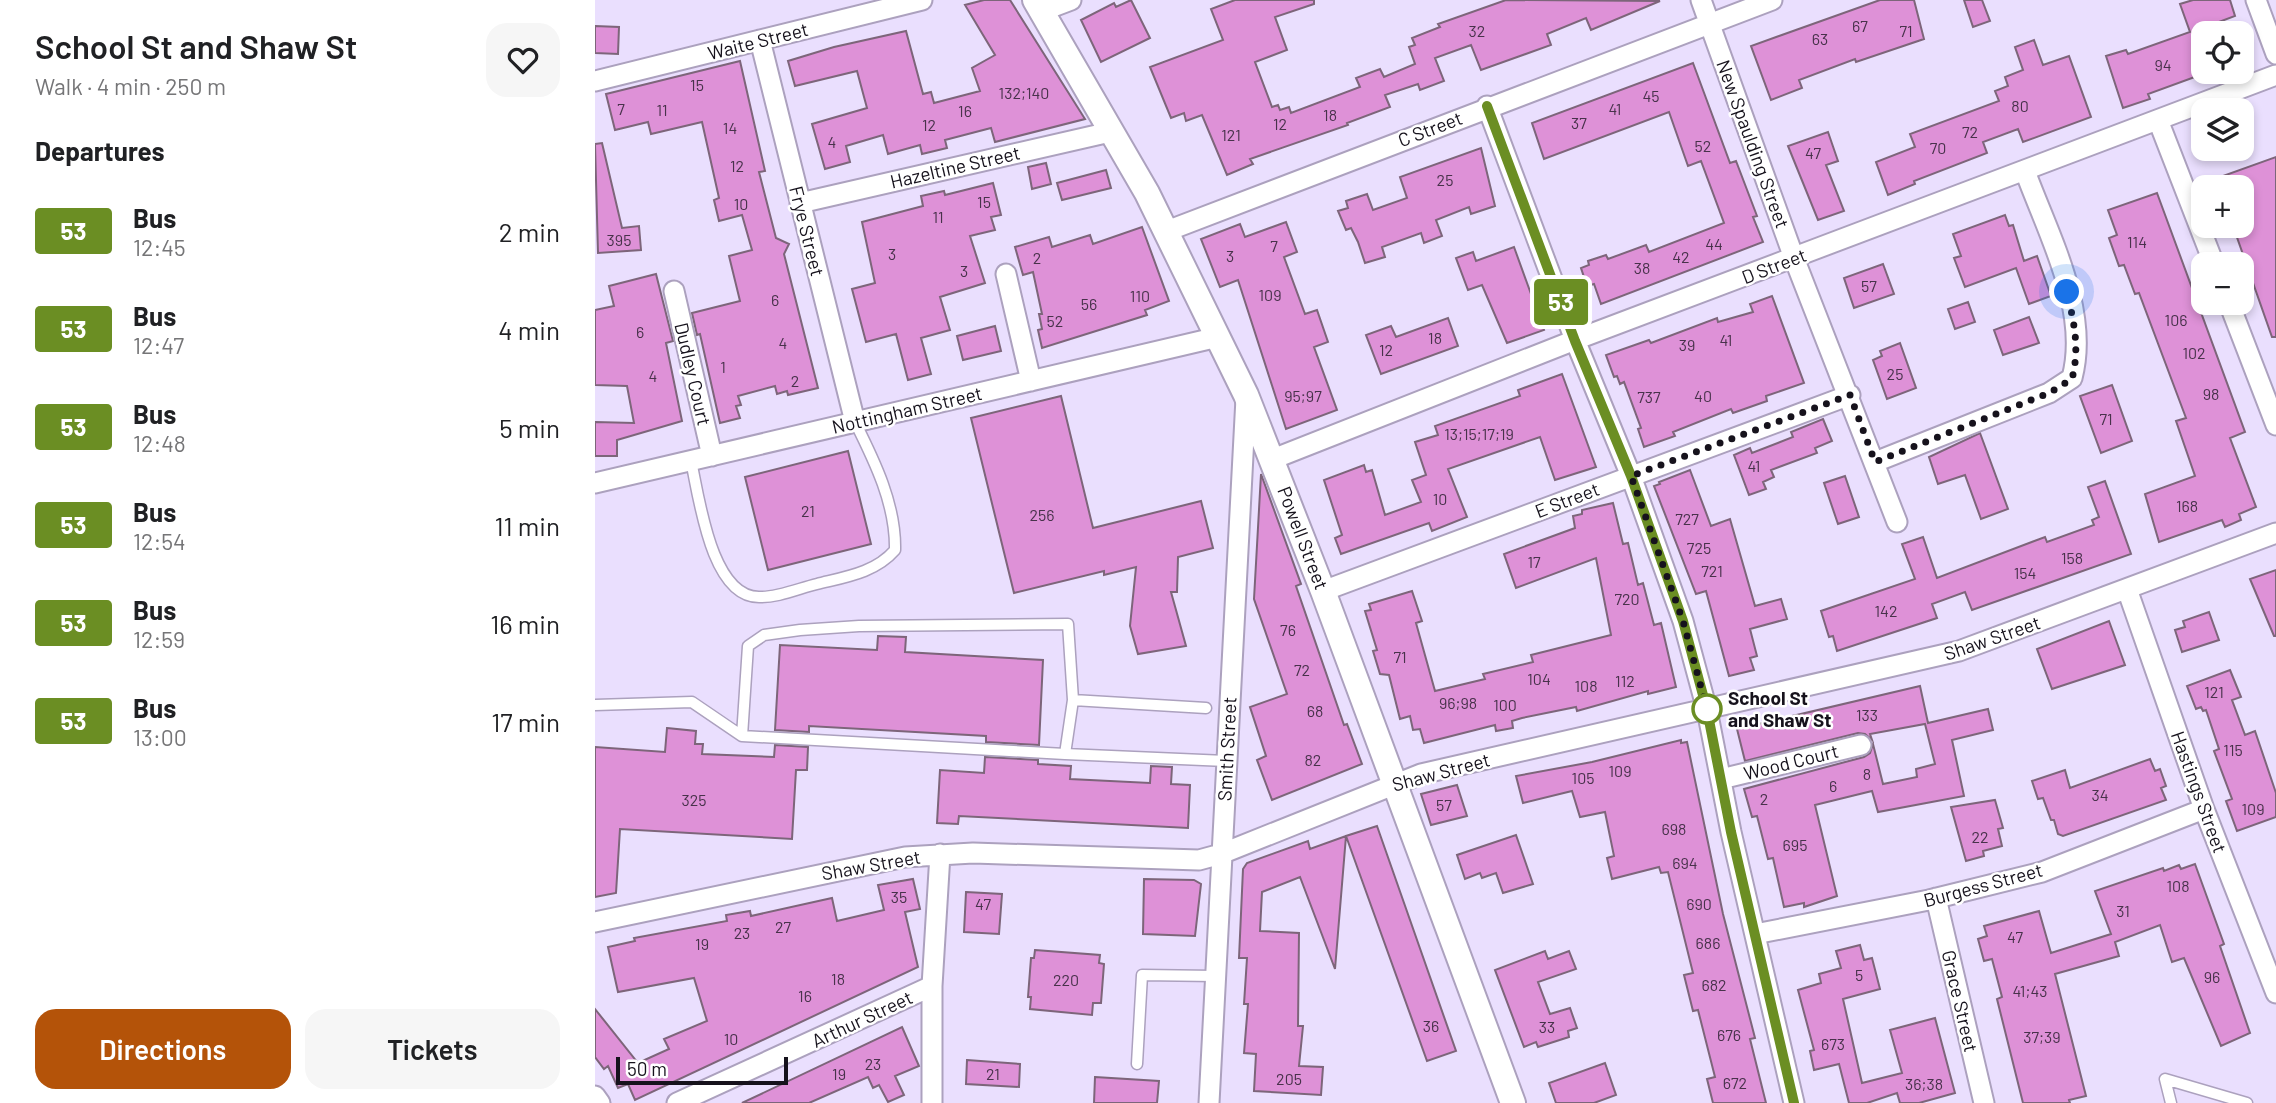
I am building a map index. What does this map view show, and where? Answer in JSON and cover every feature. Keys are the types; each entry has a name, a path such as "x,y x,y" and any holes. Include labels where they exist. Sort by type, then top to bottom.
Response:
{"street":[{"name":"Waite Street","path":"595,81 922,0"},
{"path":"1038,6 1071,0"},
{"name":"New Spaulding Street","path":"1701,0 1794,258 1850,395 1897,522"},
{"name":"C Street","path":"1167,231 1487,106 1772,0"},
{"path":"2256,0 2276,54"},
{"name":"Powell Street","path":"1038,6 1167,231 1246,395 1323,591 1513,1103"},
{"name":"Frye Street","path":"760,40 855,422"},
{"name":"D Street","path":"1273,459 1575,341 2276,75"},
{"path":"1487,106 1575,341 1631,476 1683,621 1707,710 1720,779 1794,1103"},
{"path":"2158,120 2209,252"},
{"name":"Hazeltine Street","path":"800,203 1110,132"},
{"path":"1875,462 2049,393 2072,379 2078,357 2077,334 2066,284 2025,171"},
{"path":"1006,274 1031,381"},
{"name":"Dudley Court","path":"674,291 712,456"},
{"path":"2234,315 2276,425"},
{"name":"Nottingham Street","path":"595,483 1218,337"},
{"name":"Smith Street","path":"1209,1103 1246,395"},
{"name":"E Street","path":"1323,591 1850,395"},
{"name":"Shaw Street","path":"595,922 871,862 940,854 1180,861 1221,854 1395,782 1959,651 2276,533"},
{"name":"Hastings Street","path":"2127,589 2204,809 2276,993"},
{"name":"Wood Court","path":"1720,779 1861,745"},
{"name":"Burgess Street","path":"1755,934 1936,898 2042,872 2204,809"},
{"path":"932,1103 932,986 940,854"},
{"name":"Grace Street","path":"1936,898 1984,1103"},
{"name":"Arthur Street","path":"677,1103 932,986"},
{"path":"595,1096 600,1103"}],"lane":[{"path":"691,461 717,564 729,582 741,592 759,597 861,573 886,561 895,550 895,538 879,469 855,422"},
{"path":"742,736 748,646 764,635 859,626 1068,624 1073,700 1065,754"},
{"path":"1073,700 1206,708"},
{"path":"595,705 692,702 742,736 1226,761"},
{"path":"1137,1064 1142,975 1215,976"},
{"path":"2171,1103 2165,1079 2247,1103"}],"building":[{"path":"984,0 1010,0 1085,119 995,142 991,128 945,140 947,148 922,154 920,145 888,154 883,135 846,146 850,162 825,169 812,124 867,108 857,71 795,86 788,61 834,47 906,31 923,94 931,92 934,103 980,91 972,68 995,55 965,5"},
{"path":"1131,0 1150,38 1101,62 1081,20 1114,3 1116,7"},
{"path":"1235,0 1314,0 1314,4 1275,17 1287,50 1255,62 1272,107 1278,105 1280,110 1289,107 1291,113 1360,87 1356,78 1380,69 1384,77 1415,64 1409,47 1415,45 1412,38 1440,27 1438,24 1506,0 1660,1 1591,30 1586,18 1547,34 1551,45 1481,70 1471,45 1435,58 1444,81 1420,90 1418,84 1385,95 1390,107 1347,123 1348,125 1250,159 1253,164 1227,175 1202,115 1186,121 1184,113 1171,118 1150,67 1223,40 1211,9"},
{"path":"1880,0 1914,0 1924,39 1856,62 1855,59 1799,80 1802,88 1771,100 1751,46"},
{"path":"1964,0 1982,0 1990,21 1973,27"},
{"path":"2193,0 2230,0 2235,16 2222,21 2191,21 2191,78 2148,94 2150,99 2123,108 2106,56 2126,50 2128,54 2190,32 2180,4"},
{"path":"595,26 619,27 618,54 595,53"},
{"path":"2034,40 2043,65 2069,56 2091,117 2023,142 2018,129 1983,142 1987,153 1914,181 1915,184 1888,195 1876,162 1915,147 1910,134 1999,101 1995,91 2008,86 2005,77 2023,70 2015,47"},
{"path":"740,61 765,171 759,172 776,238 789,244 784,254 818,388 788,395 787,391 777,394 775,386 738,396 741,405 736,406 740,418 720,423 700,334 697,335 692,313 740,301 729,256 752,250 742,215 719,221 714,200 719,198 702,122 651,134 648,122 615,130 606,94"},
{"path":"1693,63 1730,163 1736,161 1757,216 1753,217 1763,242 1601,304 1594,284 1587,286 1581,268 1589,265 1588,261 1606,255 1608,259 1646,245 1649,252 1724,223 1701,161 1688,166 1669,112 1544,159 1532,123"},
{"path":"1828,132 1838,161 1826,165 1844,211 1818,220 1788,146"},
{"path":"602,143 622,228 639,226 641,250 598,253 595,144"},
{"path":"1481,148 1495,206 1471,214 1469,207 1436,220 1442,236 1424,243 1421,233 1382,247 1385,257 1365,263 1351,228 1346,230 1338,211 1348,208 1346,201 1367,194 1373,210 1407,198 1400,177"},
{"path":"2276,157 2276,337 2272,337 2254,286 2254,252 2242,252 2237,238 2254,238 2254,175 2226,175"},
{"path":"1046,163 1051,184 1032,189 1028,167"},
{"path":"1106,170 1111,188 1062,200 1057,183"},
{"path":"993,183 1001,215 991,217 995,230 970,236 985,283 940,297 950,330 921,338 931,374 908,380 896,334 866,342 852,289 875,283 862,222 923,206 921,196 944,191 945,195"},
{"path":"2157,193 2191,285 2191,315 2202,315 2245,432 2230,438 2256,507 2239,514 2241,520 2225,527 2222,520 2159,542 2145,494 2195,476 2176,421 2186,418 2139,293 2135,294 2124,265 2119,266 2109,238 2117,235 2108,210"},
{"path":"2005,215 2009,226 2013,225 2024,261 2037,256 2051,296 2029,304 2016,268 1965,287 1954,258 1961,256 1953,234"},
{"path":"1286,222 1297,252 1284,257 1305,314 1317,310 1328,342 1314,347 1337,410 1286,429 1238,280 1220,287 1201,239 1240,224 1245,237"},
{"path":"1142,227 1169,301 1145,310 1147,315 1042,348 1038,330 1042,329 1039,314 1042,314 1033,272 1023,275 1015,247 1049,237 1052,247 1090,235 1093,244"},
{"path":"1514,247 1544,330 1507,343 1482,285 1468,290 1456,258 1473,252 1476,261"},
{"path":"1883,264 1894,294 1854,308 1844,278"},
{"path":"656,274 673,341 666,343 682,421 617,440 617,456 595,456 595,422 634,423 627,386 595,385 595,310 614,306 609,286"},
{"path":"1772,296 1804,383 1766,396 1767,401 1733,413 1731,409 1673,432 1675,436 1644,447 1638,429 1641,428 1624,382 1620,384 1617,376 1614,377 1606,355 1649,340 1651,343 1717,318 1718,322 1753,312 1750,304"},
{"path":"1968,302 1975,322 1955,329 1948,309"},
{"path":"2029,317 2039,343 2003,355 1994,330"},
{"path":"1448,318 1458,346 1381,374 1366,335 1391,326 1396,337"},
{"path":"995,326 1001,351 963,360 957,336"},
{"path":"1900,343 1916,388 1887,399 1873,360 1882,356 1880,351"},
{"path":"1562,374 1596,467 1555,480 1540,437 1448,469 1467,517 1432,531 1429,523 1341,554 1335,538 1342,535 1324,480 1364,465 1366,472 1372,470 1385,515 1421,502 1412,480 1426,475 1415,442 1438,435 1435,426 1520,396 1518,390"},
{"path":"2112,385 2132,441 2101,453 2080,396"},
{"path":"1061,396 1093,528 1201,501 1213,548 1178,557 1177,592 1171,592 1186,646 1138,654 1130,626 1136,567 1104,575 1104,571 1014,593 971,418"},
{"path":"1823,419 1832,441 1815,448 1817,453 1771,470 1774,477 1763,482 1766,489 1749,495 1734,455 1750,448 1752,453 1793,437 1791,432"},
{"path":"1980,433 2008,509 1981,519 1965,475 1938,484 1929,457"},
{"path":"848,451 871,544 768,570 745,477"},
{"path":"1690,470 1711,526 1730,519 1755,606 1781,599 1787,619 1750,629 1757,656 1750,658 1754,670 1729,676 1706,591 1696,594 1654,486"},
{"path":"1261,474 1301,584 1296,586 1344,725 1347,724 1362,764 1272,800 1257,760 1266,756 1250,707 1287,694 1254,599"},
{"path":"1845,476 1859,517 1838,524 1824,483"},
{"path":"2105,481 2131,554 1972,610 1965,592 1932,604 1937,618 1837,651 1833,636 1829,637 1821,611 1915,579 1902,544 1923,537 1937,578 2045,537 2047,542 2094,525 2092,520 2099,517 2088,487"},
{"path":"1613,503 1623,544 1628,543 1638,585 1643,583 1654,625 1661,623 1676,687 1648,694 1648,691 1577,711 1576,707 1522,718 1512,721 1513,728 1496,731 1495,725 1424,743 1420,729 1413,730 1410,716 1400,719 1389,675 1380,674 1373,651 1377,650 1365,611 1371,610 1369,604 1412,591 1422,621 1416,623 1435,691 1485,679 1483,674 1533,662 1531,655 1611,635 1596,558 1516,588 1504,554 1575,528 1573,516 1582,514 1582,510"},
{"path":"2276,570 2276,636 2274,636 2250,579"},
{"path":"2209,612 2219,640 2182,652 2175,630 2185,627 2183,621"},
{"path":"2109,621 2125,665 2052,689 2037,649"},
{"path":"878,636 906,637 905,652 1043,660 1039,745 986,742 986,736 809,726 809,732 775,730 780,645 877,650"},
{"path":"2230,670 2241,697 2232,700 2245,735 2255,731 2276,793 2276,817 2237,831 2226,801 2232,799 2214,751 2219,749 2206,710 2203,711 2201,707 2196,709 2187,686"},
{"path":"1920,686 1928,723 1988,709 1993,730 1952,740 1964,796 1878,812 1872,791 1815,805 1837,896 1804,907 1804,903 1784,907 1773,858 1768,859 1757,816 1752,817 1744,789 1864,757 1870,753 1873,744 1883,784 1917,777 1916,769 1935,764 1925,724 1870,734 1872,740 1865,734 1858,733 1745,761 1737,729"},
{"path":"667,728 696,731 695,744 703,744 702,754 774,757 775,745 808,747 807,770 796,770 792,839 620,829 616,893 595,897 595,747 665,752"},
{"path":"1681,740 1681,743 1687,742 1723,914 1755,1038 1750,1039 1766,1103 1713,1103 1707,1079 1715,1077 1698,1010 1693,1011 1684,975 1693,973 1668,872 1661,873 1659,867 1612,879 1607,858 1614,856 1605,812 1580,817 1572,791 1523,803 1516,776 1592,762"},
{"path":"985,757 1038,760 1038,764 1071,766 1070,779 1150,783 1151,766 1172,767 1171,784 1190,785 1188,828 959,816 958,824 937,823 940,770 984,773"},
{"path":"2150,759 2155,771 2160,769 2166,786 2161,788 2166,800 2063,836 2058,834 2043,798 2038,799 2032,781 2065,770 2070,788"},
{"path":"1457,785 1467,816 1431,825 1421,794"},
{"path":"1995,800 2003,828 1998,829 2002,846 1983,851 1984,856 1966,861 1951,807"},
{"path":"1377,826 1456,1051 1427,1061 1346,836"},
{"path":"1516,835 1533,884 1503,893 1496,873 1482,878 1480,873 1465,879 1457,855"},
{"path":"1346,836 1335,969 1300,877 1262,892 1260,931 1299,933 1298,1026 1303,1026 1299,1066 1323,1067 1321,1095 1254,1091 1256,1054 1244,1053 1248,1004 1244,1004 1247,958 1239,958 1243,869 1247,863 1308,841 1310,849"},
{"path":"2195,864 2224,944 2220,946 2250,1033 2221,1046 2184,958 2172,962 2160,925 2115,942 2119,956 2055,974 2086,1096 2069,1100 2070,1103 2023,1103 1997,999 2002,997 1992,959 1984,961 1978,939 1987,936 1984,926 2039,911 2051,953 2111,934 2095,891 2163,868 2164,871 2179,865 2181,869"},
{"path":"913,879 920,909 905,912 918,967 635,1100 628,1084 618,1088 608,1066 604,1069 595,1057 595,1009 638,1063 669,1049 664,1039 707,1021 694,978 618,992 608,947 635,941 634,938 727,921 726,915 750,911 751,916 832,898 837,921 884,910 878,885"},
{"path":"1144,879 1194,880 1201,884 1195,936 1143,934"},
{"path":"966,892 1002,894 999,934 964,932"},
{"path":"1860,945 1864,960 1872,958 1880,989 1843,999 1862,1083 1902,1073 1890,1030 1935,1018 1955,1093 1919,1103 1900,1103 1897,1093 1867,1103 1849,1103 1839,1064 1814,1070 1810,1051 1814,1050 1798,990 1821,983 1819,974 1841,968 1836,951"},
{"path":"1035,950 1100,955 1099,963 1104,964 1101,1003 1093,1003 1092,1015 1030,1009 1031,997 1028,997 1031,958 1034,958"},
{"path":"1545,951 1548,959 1569,951 1576,969 1538,982 1550,1014 1570,1008 1577,1028 1568,1031 1569,1037 1538,1047 1536,1042 1524,1047 1495,970"},
{"path":"902,1027 919,1066 895,1076 904,1095 888,1102 879,1085 873,1088 868,1077 809,1103 742,1103"},
{"path":"967,1060 1020,1064 1019,1087 966,1084"},
{"path":"1605,1063 1616,1095 1594,1103 1556,1103 1549,1083"},
{"path":"1095,1077 1159,1081 1157,1103 1094,1103"}],"bus line":[{"name":"53","path":"1487,106 1575,341 1631,476 1683,621 1707,710 1731,832 1794,1103"}],"place":[{"name":"School St and Shaw St","path":"1707,709"}],"route":[{"path":"1707,709 1683,621 1631,476 1850,395 1875,462 2049,393 2072,379 2078,357 2077,334 2067,292"}]}
